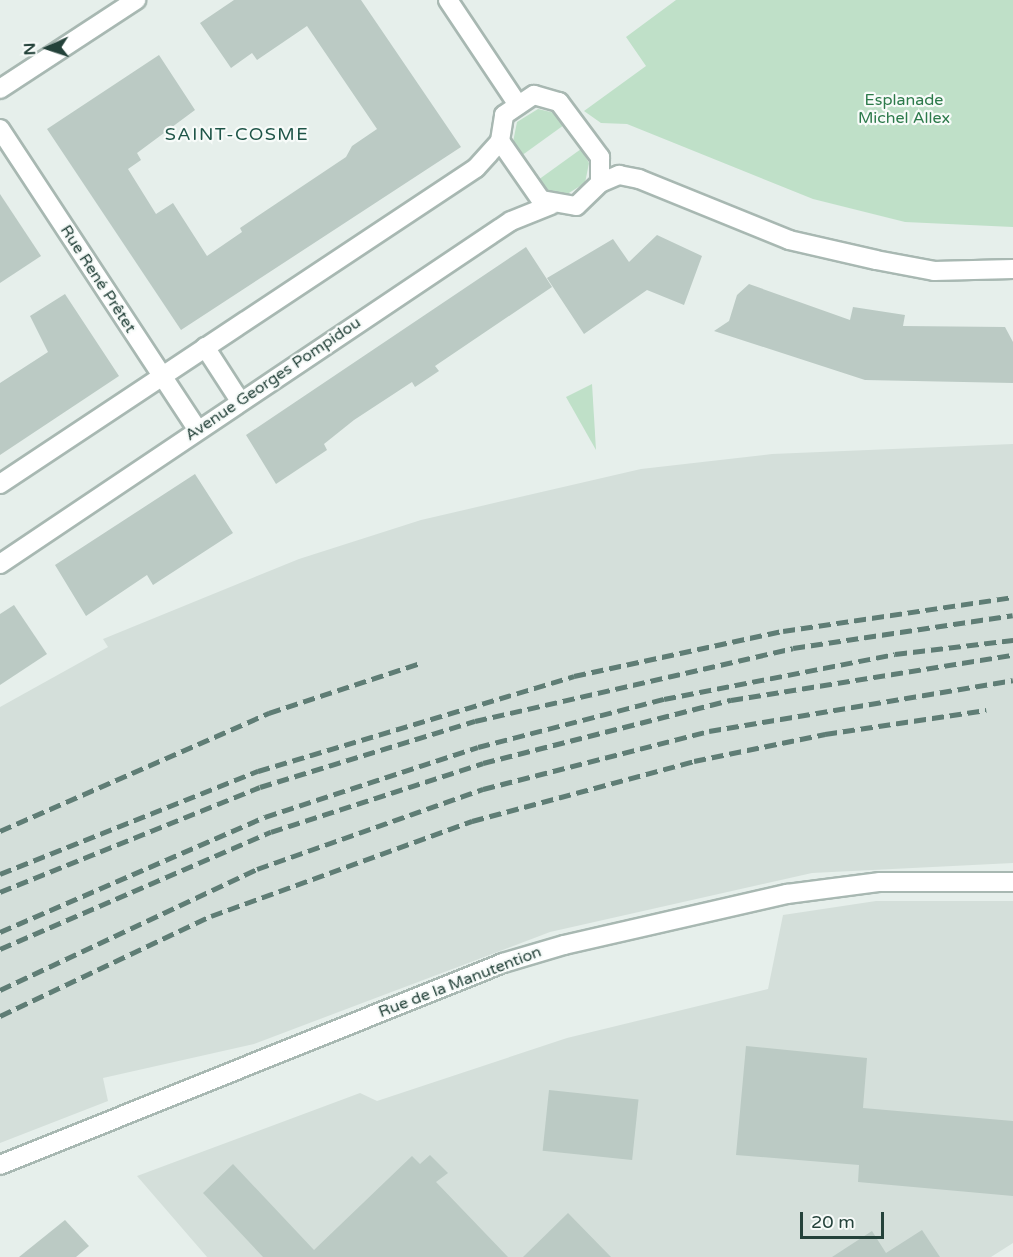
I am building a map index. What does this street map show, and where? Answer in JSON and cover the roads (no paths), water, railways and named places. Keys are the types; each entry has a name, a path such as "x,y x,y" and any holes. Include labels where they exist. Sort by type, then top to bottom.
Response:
{"street":[{"path":"0,89 136,0"},
{"path":"448,0 516,102"},
{"path":"0,484 476,168 500,141 504,115 516,102 534,95 559,102 600,157 600,183"},
{"name":"Rue René Prêtet","path":"0,129 197,429"},
{"path":"500,141 541,200 551,205 576,206 600,183 619,175 639,179 789,240 934,271 1013,269"},
{"name":"Avenue Georges Pompidou","path":"0,564 197,429 511,221 551,205"},
{"path":"205,347 240,401"},
{"name":"Rue de la Manutention","path":"0,1165 503,963 564,945 798,893 880,882 1013,882"}],"railway":[{"path":"0,874 258,771 574,676 783,631 1013,597"},
{"path":"0,892 260,787 475,721 793,648 1013,615"},
{"path":"0,932 265,817 478,747 664,699 895,654 1013,640"},
{"path":"0,949 271,832 483,763 731,700 1013,655"},
{"path":"0,831 269,713 420,663"},
{"path":"0,990 257,869 483,789 709,731 1013,680"},
{"path":"0,1016 211,916 472,821 694,761 825,734 986,710"}],"district":[{"name":"SAINT-COSME","path":"237,134"}],"park label":[{"name":"Esplanade Michel Allex","path":"904,109"}]}
